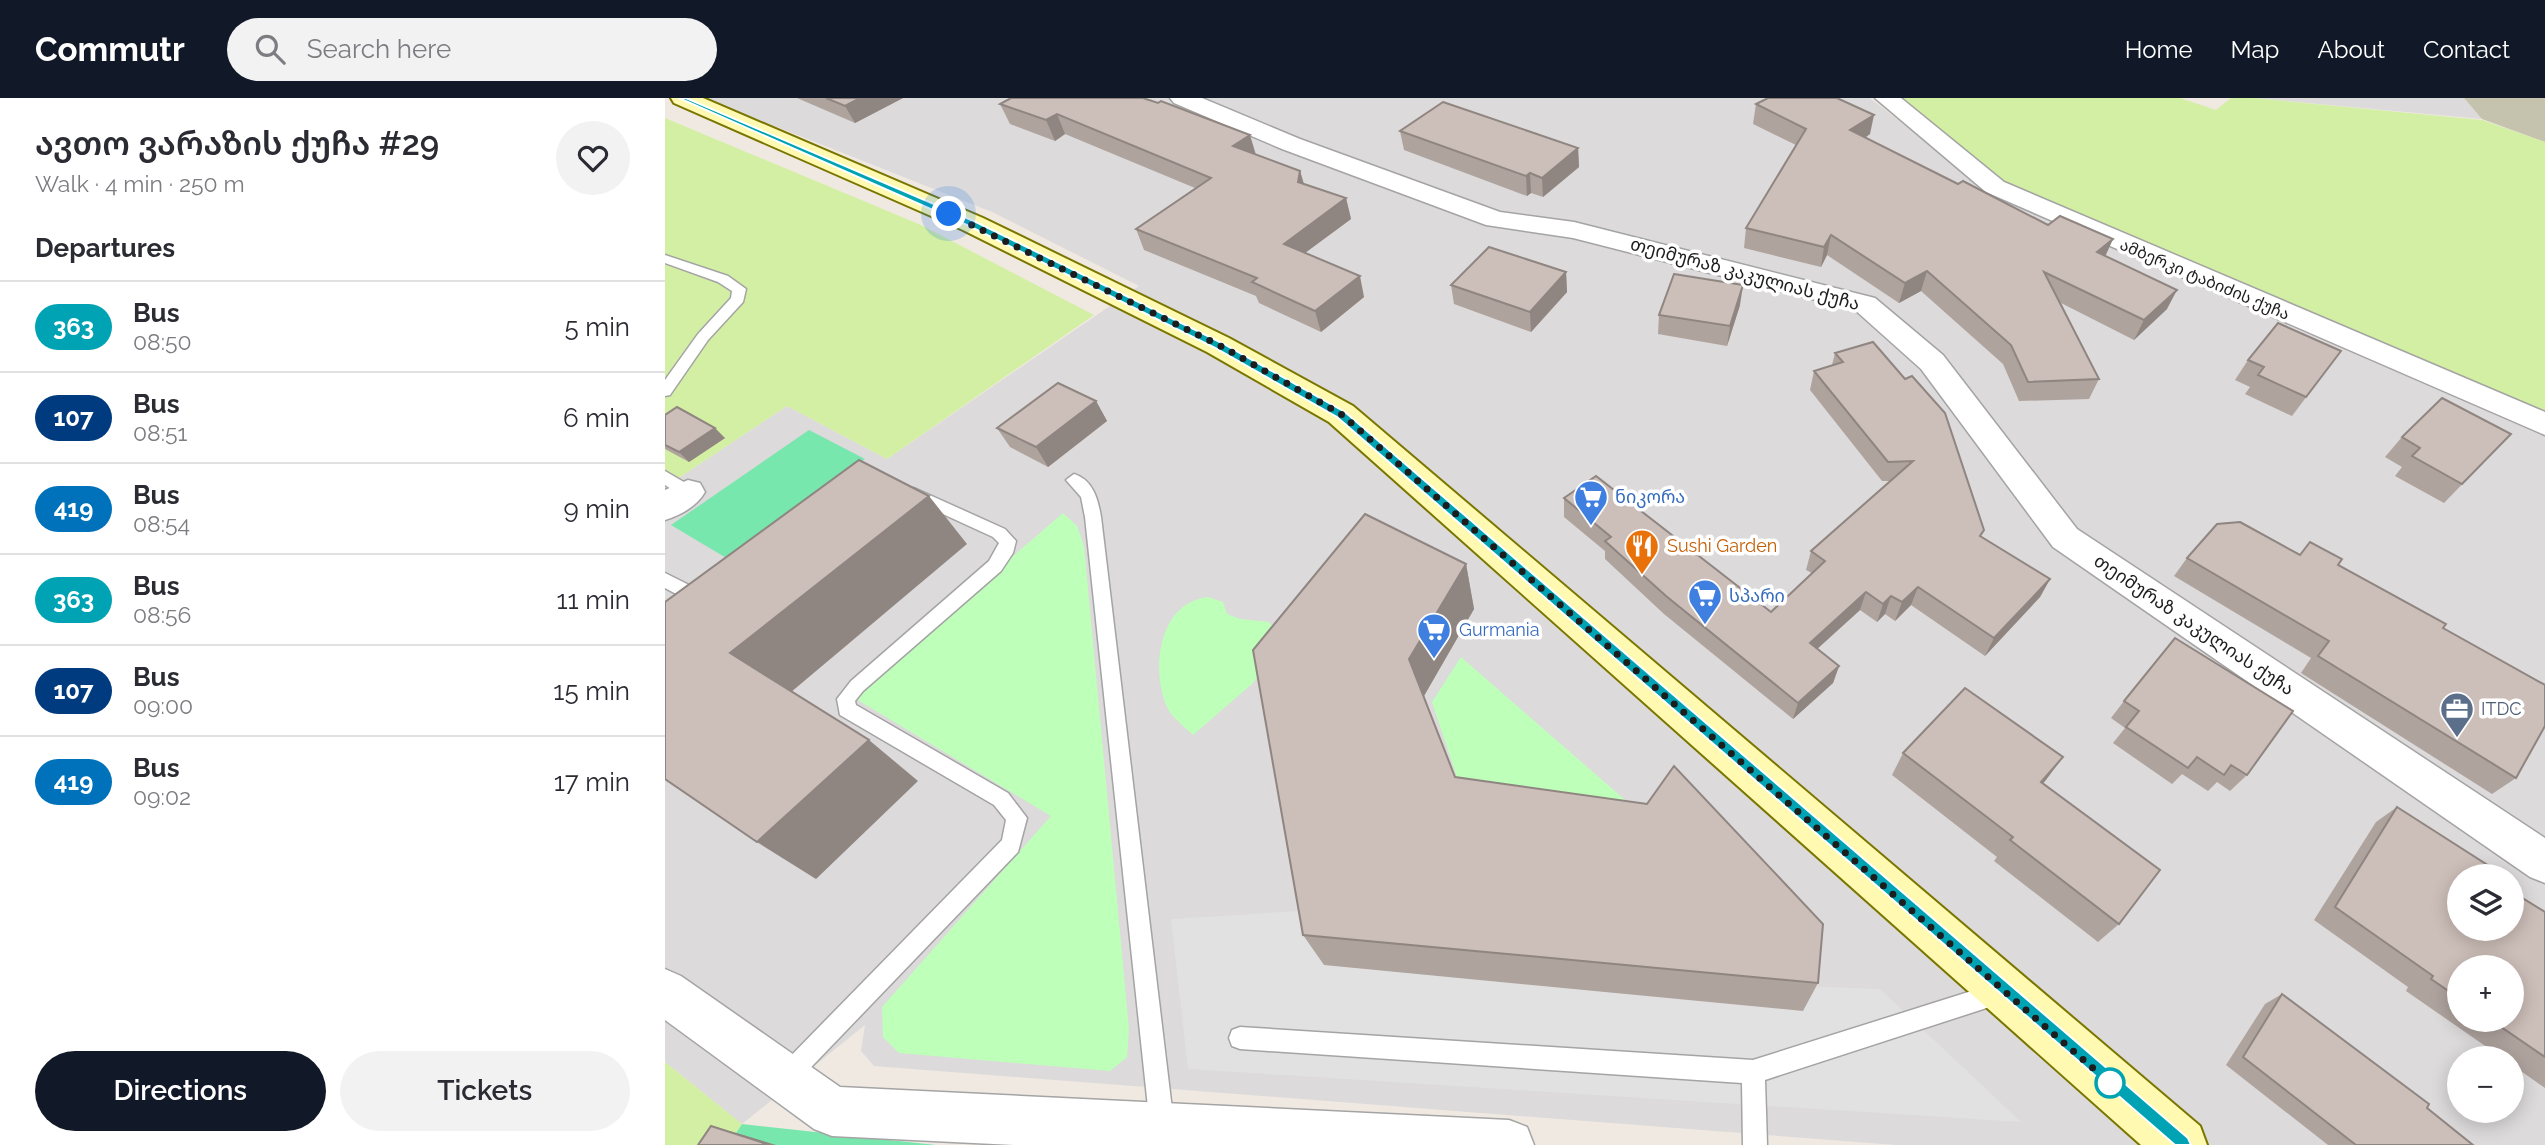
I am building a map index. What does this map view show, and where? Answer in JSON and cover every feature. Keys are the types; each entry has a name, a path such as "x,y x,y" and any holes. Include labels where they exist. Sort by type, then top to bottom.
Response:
{"street":[{"path":"683,98 972,224 1219,345 1341,414 2182,1145"},
{"name":"თეიმურაზ კაკულიას ქუჩა","path":"1182,98 1291,144 1495,219 1574,230 1865,304 1932,362 2065,538 2545,863"},
{"name":"ამბერკი ტაბიძის ქუჩა","path":"1887,98 1996,187 2076,224 2545,424"},
{"path":"665,992 832,1111 1159,1135 1509,1145"}],"lane":[{"path":"665,259 723,279 739,289 738,299 703,337 665,391"},
{"path":"1073,480 1089,495 1093,517 1159,1135"},
{"path":"785,1078 1011,845 1017,818 1001,799 847,709 846,699 856,686 995,566 1005,553 1008,541 999,533 918,494 901,493"},
{"path":"665,580 696,598 717,603"},
{"path":"1240,1038 1753,1072 2004,992"},
{"path":"1753,1072 1755,1145"}],"shaded area":[{"path":"704,98 1870,98 1978,183 2545,431 2545,1145 1896,1145 874,1066 861,1051 865,1025 742,1124 665,1062 665,487 787,406 887,459 1139,286 992,212"},
{"path":"2253,98 2464,98 2482,119"},
{"path":"2464,98 2545,98 2545,142 2482,119"},
{"path":"1314,910 1804,986 1880,989 2021,1122 1188,1069 1171,919"}],"green space":[{"path":"1901,98 2180,98 2216,110 2231,98 2253,98 2482,120 2545,142 2545,420 2003,182"},
{"path":"665,118 921,225 1094,315 887,459 787,406 665,487"},
{"path":"809,430 865,459 728,559 671,525"},
{"path":"1063,513 1077,526 1084,546 1129,1029 1127,1057 1110,1071 899,1053 883,1037 882,1007 1051,816 851,696"},
{"path":"1208,597 1223,602 1227,614 1240,619 1269,622 1278,633 1278,650 1252,684 1193,735 1167,707 1159,674 1160,657 1169,624 1179,611 1191,602"},
{"path":"1461,657 1640,813 1468,810 1432,702"},
{"path":"665,1062 742,1124 728,1145 665,1145"},
{"path":"742,1124 936,1145 728,1145"}],"building":[{"path":"826,98 860,98 845,106"},
{"path":"1011,98 1143,98 1158,103 1161,101 1250,135 1233,146 1300,171 1298,182 1346,198 1284,244 1360,276 1315,311 1252,282 1257,278 1136,229 1211,178 1057,114 1046,120 1000,104"},
{"path":"1768,98 1837,98 1874,115 1850,130 1958,184 1963,181 2048,225 2060,216 2113,239 2097,252 2177,290 2144,320 2044,272 2099,379 2028,382 2011,345 1927,271 1905,283 1831,235 1824,247 1746,228 1806,129 1756,104"},
{"path":"1443,102 1578,148 1542,178 1530,173 1526,176 1400,131"},
{"path":"1489,247 1566,272 1530,312 1451,285"},
{"path":"1674,274 1743,285 1730,326 1659,315"},
{"path":"2278,323 2341,351 2306,397 2258,375 2264,367 2248,360"},
{"path":"1873,342 1905,379 1912,376 1945,413 1984,530 1980,536 2050,579 1994,638 1918,587 1902,602 1891,596 1883,604 1866,592 1810,643 1839,666 1798,703 1666,596 1605,541 1611,537 1564,498 1596,476 1771,612 1825,561 1811,551 1913,461 1888,462 1814,371 1843,362 1835,353"},
{"path":"1058,383 1096,401 1036,447 997,428"},
{"path":"2442,398 2511,434 2462,484 2412,456 2420,448 2402,437"},
{"path":"677,407 715,428 679,452 665,445 665,415"},
{"path":"859,460 929,496 730,653 869,740 757,842 665,779 665,602"},
{"path":"1365,514 1466,564 1409,659 1455,777 1647,804 1674,766 1823,924 1818,983 1303,935 1253,650"},
{"path":"2240,522 2300,555 2310,542 2342,559 2338,565 2446,624 2443,628 2545,685 2545,726 2516,778 2318,656 2329,641 2187,558 2217,524"},
{"path":"2175,638 2293,711 2247,775 2231,765 2224,775 2197,757 2188,768 2126,727 2139,711 2124,701"},
{"path":"1965,688 2063,757 2041,782 2160,870 2119,924 2010,840 2013,837 1903,753"},
{"path":"2397,807 2486,864 2447,864 2447,941 2524,941 2524,899 2545,912 2545,1057 2509,1032 2524,1032 2524,955 2447,955 2447,990 2431,979 2433,976 2335,907"},
{"path":"2282,994 2429,1104 2427,1108 2473,1145 2356,1145 2243,1057"},
{"path":"711,1126 764,1143 698,1145"}],"bus line":[{"name":"363","path":"683,98 972,224 1219,345 1341,414 2181,1145"}],"place":[{"name":"ნიკორა","path":"1591,527"},
{"name":"Sushi Garden","path":"1642,576"},
{"name":"სპარი","path":"1705,626"},
{"name":"Gurmania","path":"1434,660"},
{"name":"ITDC","path":"2457,739"}],"route":[{"path":"949,214 1219,345 1341,414 2110,1083"}]}
